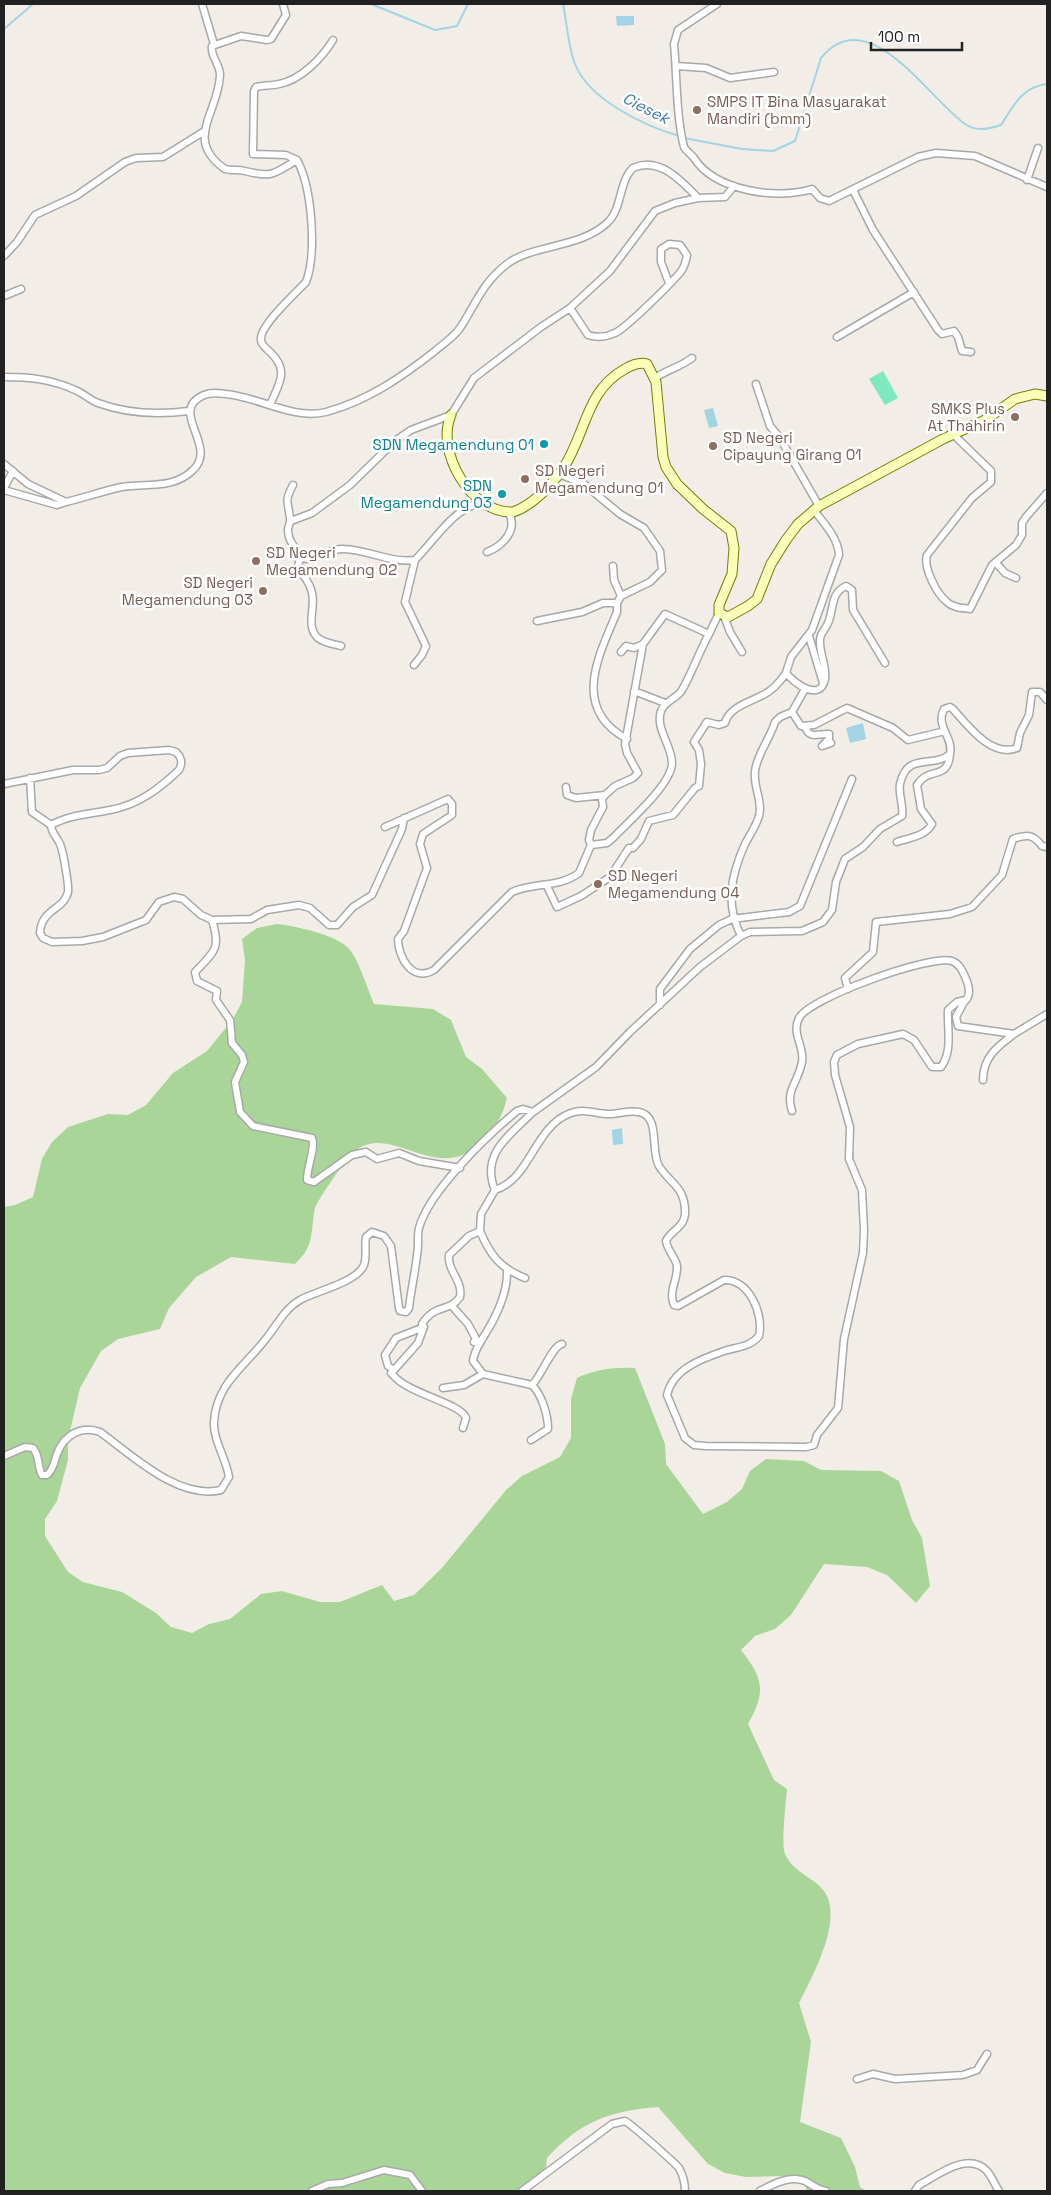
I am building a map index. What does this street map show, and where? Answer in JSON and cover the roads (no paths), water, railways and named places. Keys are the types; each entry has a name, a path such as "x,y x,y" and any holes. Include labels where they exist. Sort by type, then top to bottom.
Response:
{"street":[{"path":"202,4 214,44 212,52 218,64 219,82 203,132 208,152 225,169 244,171 259,176 271,174 297,160"},
{"path":"214,44 241,36 270,39 286,14 283,4"},
{"path":"716,4 678,30 674,44 681,124 685,149 700,167 734,186 784,195 812,189 820,198 829,201 855,193 918,157 936,153 976,156 1047,188"},
{"path":"270,404 282,373 282,365 262,344 262,333 306,282 309,274 310,220 304,177 297,160 286,155 254,154 254,91 256,87 281,84 293,78 322,56 333,40"},
{"path":"676,66 706,68 730,78 774,72"},
{"path":"4,256 17,242 30,220 43,210 76,196 125,162 136,158 163,157 203,132"},
{"path":"1027,180 1038,148"},
{"path":"13,471 4,489 57,505 119,488 161,485 185,476 199,464 202,452 200,440 189,418 189,411 194,400 209,392 241,396 297,412 325,412 363,398 402,377 459,329 477,296 491,278 508,263 519,257 581,238 608,222 633,168 644,164 657,165 686,186 698,198"},
{"path":"734,186 725,197 698,198 675,203 655,211 610,271 570,308 525,338 474,378 446,426 448,449 468,490 483,502 508,512 518,510 529,503 559,474 604,383 631,366 643,362 650,366 655,378 666,467 677,484 731,532 734,540 732,574 719,605 721,615 742,652"},
{"path":"855,193 873,230 941,333 954,331 958,337 962,352 972,352"},
{"path":"570,308 588,335 609,336 625,326 669,283 686,262 687,255 680,245 668,244 661,249 660,258 669,283"},
{"path":"4,296 22,289"},
{"path":"837,337 914,292"},
{"path":"655,378 666,371 683,365 692,358"},
{"path":"4,377 43,379 56,382 87,395 97,403 148,414 189,411"},
{"path":"547,886 557,907 581,896 610,878 629,848 633,848 641,839 649,821 673,816 699,786 701,764 699,750 694,742 707,722 719,725 725,723 726,717 742,705 775,688 786,673 791,657 809,636 838,555 838,547 780,438 770,426 756,384"},
{"path":"721,615 738,613 757,599 771,564 786,540 816,508 985,420 1015,399 1035,394 1047,396"},
{"path":"291,520 312,513 350,486 395,441 411,430 451,415"},
{"path":"954,435 991,471 992,478 950,524 927,555 926,565 940,595 948,604 970,608 986,576 996,562 1016,544 1022,535 1022,523 1047,493"},
{"path":"4,464 28,484 66,502"},
{"path":"4,474 13,471"},
{"path":"559,474 584,484 593,490 620,514 644,528 658,547 662,570 650,582 621,596 617,603 618,612 594,677 593,695 597,711 614,732 627,739"},
{"path":"293,485 287,494 286,502 291,520 288,528 289,538 304,557 312,559 334,549 346,549 395,561 415,560"},
{"path":"414,665 426,646 405,602 415,560 450,521 470,504 483,502"},
{"path":"488,552 498,547 512,528 512,518 508,512"},
{"path":"304,557 299,562 298,569 309,583 313,595 312,621 314,634 320,640 341,646"},
{"path":"996,562 1005,573 1016,578"},
{"path":"613,566 614,580 621,596"},
{"path":"786,673 799,686 805,689 815,689 823,684 825,677 820,638 828,624 834,600 840,589 846,586 852,590 853,610 885,663"},
{"path":"537,622 582,612 603,603 617,603"},
{"path":"385,827 448,799 452,804 452,815 423,834 421,838 420,849 427,868 404,931 398,939 401,959 407,966 427,973 434,970 512,892 528,886 547,886 562,882 579,873 591,845 589,840 591,830 603,807 602,799 615,786 633,778 638,773 626,750 634,691 644,644 665,614 709,634"},
{"path":"591,845 607,844 661,786 670,773 672,762 659,717 665,703 681,692 709,634 721,615"},
{"path":"809,636 823,684"},
{"path":"621,652 626,646 634,648 644,644"},
{"path":"741,936 732,919 733,878 760,814 760,800 754,781 755,769 775,722 780,717 792,712 805,689"},
{"path":"634,691 665,703"},
{"path":"897,842 924,833 932,824 921,809 917,785 930,774 945,770 949,764 950,740 944,731 942,713 944,709 950,708 975,734 996,748 1011,750 1017,748 1020,733 1029,714 1032,692 1040,692 1047,700"},
{"path":"805,727 847,708 893,728 908,740 944,731"},
{"path":"792,712 798,723 805,727 812,736 828,734 829,739 822,746 831,744"},
{"path":"4,784 73,770 99,770 107,768 120,756 128,753 169,750 176,752 181,759 182,764 179,770 137,803 113,810 78,815 51,825"},
{"path":"495,1190 490,1173 493,1156 500,1145 533,1112 596,1067 700,967 741,936 750,932 802,931 823,922 832,910 836,882 845,860 863,847 880,829 902,816 900,786 907,769 920,761 940,760 950,754"},
{"path":"30,778 32,812 51,825 51,829 60,843 68,890 65,898 47,914 41,923 40,933 47,940 64,942 103,937 146,920 159,902 174,897 183,900 201,915 212,920 251,919 267,910 299,905 317,913 329,925 337,925 353,906 372,895 402,829 404,818"},
{"path":"660,1005 659,991 690,950 719,925 732,919 789,912 800,906 852,779"},
{"path":"566,787 567,795 576,798 605,795"},
{"path":"848,989 846,978 873,952 876,922 950,914 968,908 976,903 1002,875 1013,839 1028,835 1036,837 1042,846 1047,847"},
{"path":"212,920 217,936 215,951 195,972 197,981 217,991 216,1000 230,1020 232,1043 242,1056 244,1062 235,1082 240,1112 253,1126 312,1138 314,1145 307,1165 307,1180 314,1182 352,1155 366,1152 377,1159 399,1153 419,1161 460,1168"},
{"path":"792,1111 788,1099 790,1090 799,1075 803,1057 796,1036 798,1019 804,1011 848,989 920,964 938,960 953,961 962,969 969,993 968,998 956,1017 958,1026 1014,1034"},
{"path":"525,1278 507,1270 491,1256 480,1231 481,1214 495,1190 513,1181 538,1142 556,1122 567,1114 583,1110 603,1114 637,1111 643,1113 653,1126 657,1164 676,1184 685,1207 685,1217 682,1225 666,1241 677,1268 671,1298 674,1305 678,1306 719,1282 729,1280 748,1292 759,1311 759,1336 750,1345 701,1360 687,1367 673,1379 667,1395 685,1438 694,1445 706,1446 806,1447 814,1445 817,1435 838,1408 844,1339 863,1253 864,1237 864,1198 849,1159 850,1127 835,1075 835,1058 844,1050 858,1044 906,1035 919,1046 932,1067 938,1069 944,1064 948,1045 948,1010 957,1002 964,1002"},
{"path":"983,1080 984,1065 990,1054 1014,1034 1047,1014"},
{"path":"4,1456 20,1449 33,1448 38,1454 42,1475 47,1475 53,1468 58,1452 70,1436 80,1429 94,1430 100,1432 136,1459 175,1484 199,1491 222,1490 229,1476 214,1428 214,1419 218,1399 234,1373 261,1346 290,1307 300,1300 352,1278 361,1271 366,1259 366,1237 372,1232 380,1233 389,1242 399,1308 400,1312 406,1312 409,1308 419,1229 437,1192 484,1141 517,1111 523,1109 533,1112"},
{"path":"463,1428 466,1418 461,1410 407,1388 391,1373 418,1344 424,1327 422,1324 434,1310 452,1306 460,1297 461,1291 458,1279 449,1263 449,1255 468,1236 480,1231"},
{"path":"507,1270 506,1290 473,1356 473,1361 483,1374 532,1385 542,1401 548,1424 545,1432 531,1440"},
{"path":"452,1306 471,1329 476,1339 474,1342"},
{"path":"394,1370 388,1366 385,1355 391,1343 404,1334 424,1327"},
{"path":"532,1385 542,1375 553,1349 562,1344"},
{"path":"442,1388 464,1385 483,1374"},
{"path":"857,2079 873,2074 895,2079 962,2076 978,2070 987,2054"},
{"path":"522,2191 612,2124 625,2121 638,2130 676,2166 683,2177 686,2191"},
{"path":"915,2191 919,2185 959,2165 970,2162 985,2169 999,2191"},
{"path":"312,2191 328,2184 342,2183 384,2170 410,2175 422,2191"},
{"path":"760,2191 778,2182 799,2179 814,2189 826,2191"}],"water":[{"path":"616,16 634,16 634,25 617,26"},
{"path":"713,408 718,426 709,428 704,410"},
{"path":"863,723 866,739 850,743 846,728"},
{"path":"622,1128 623,1144 613,1145 612,1130"}],"waterway":[{"name":"Ciesek","path":"4,29 33,4"},
{"name":"Ciesek","path":"371,4 435,30 457,26 468,4"},
{"name":"Ciesek","path":"563,4 569,42 575,64 582,77 592,89 620,110 650,126 679,136"},
{"path":"684,138 742,149 773,151 795,141 821,58 839,43 858,40 877,47 897,60 969,127 987,129 1001,125 1025,93 1038,86 1047,84"}],"place":[{"name":"SMPS IT Bina Masyarakat Mandiri (bmm)","path":"697,110"},
{"name":"SMKS Plus At Thahirin","path":"1015,417"},
{"name":"SDN Megamendung 01","path":"544,444"},
{"name":"SD Negeri Cipayung Girang 01","path":"713,446"},
{"name":"SD Negeri Megamendung 01","path":"525,479"},
{"name":"SDN Megamendung 03","path":"502,494"},
{"name":"SD Negeri Megamendung 02","path":"256,561"},
{"name":"SD Negeri Megamendung 03","path":"263,591"},
{"name":"SD Negeri Megamendung 04","path":"598,884"}]}
